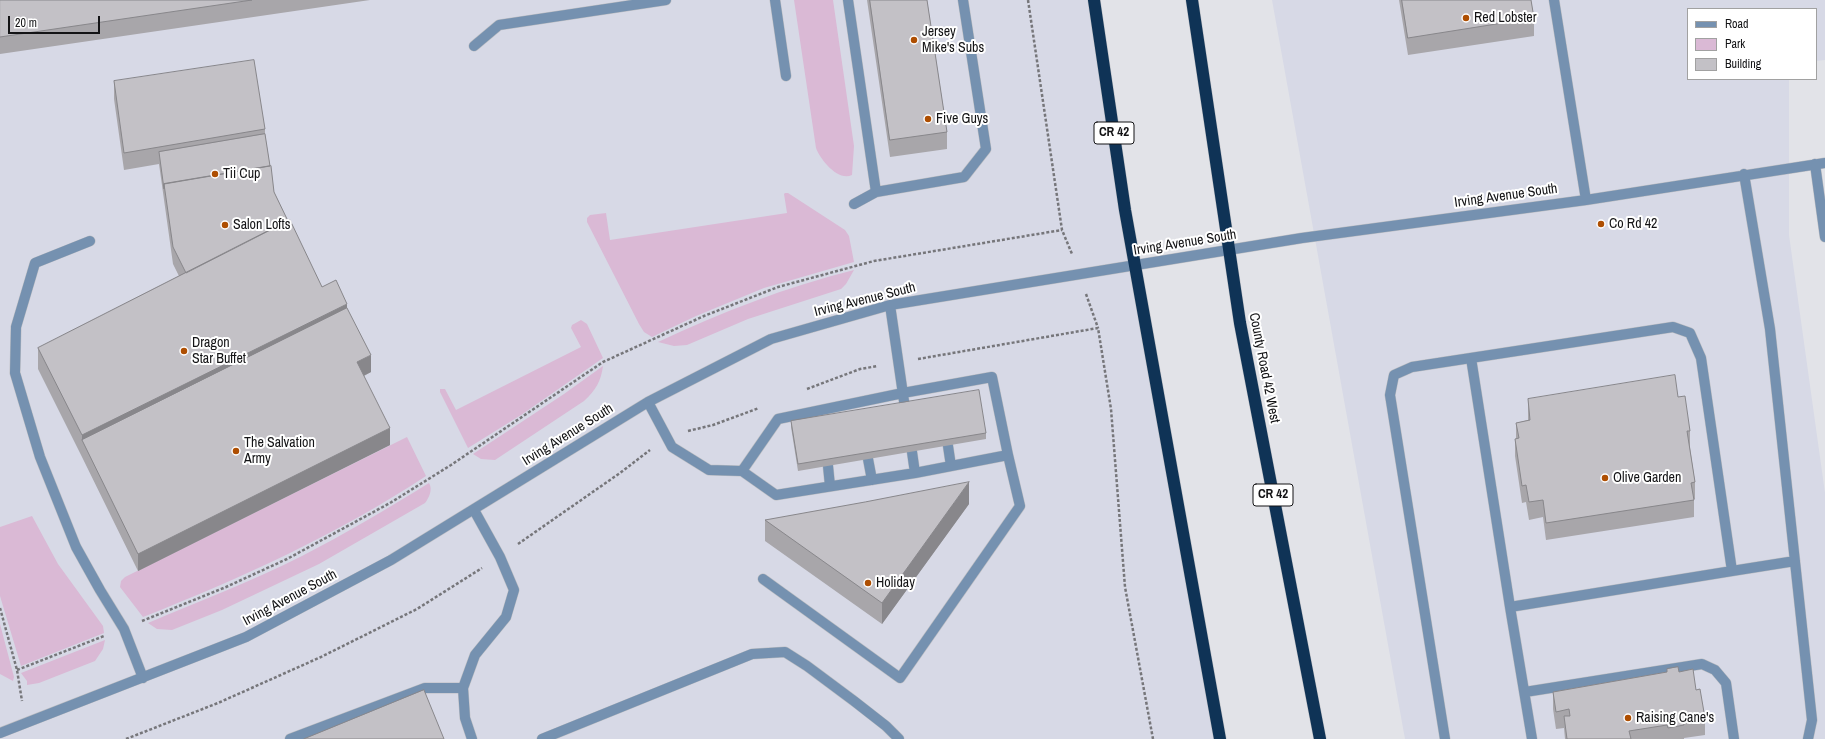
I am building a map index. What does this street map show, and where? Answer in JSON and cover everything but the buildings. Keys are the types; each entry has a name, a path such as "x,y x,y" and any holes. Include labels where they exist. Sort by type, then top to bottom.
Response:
{"highway":[{"name":"CR 42","path":"1094,0 1125,210 1220,739"},
{"name":"County Road 42 West","path":"1192,0 1240,323 1320,739"}],"street":[{"path":"474,46 499,25 666,0"},
{"path":"775,0 786,76"},
{"path":"848,0 876,192"},
{"path":"854,204 876,192 964,177 986,149 963,0"},
{"path":"1554,0 1586,200"},
{"path":"1820,163 1825,237"},
{"name":"Irving Avenue South","path":"0,733 246,637 391,560 648,402 771,339 890,305 1302,238 1586,200 1820,163"},
{"path":"1744,174 1770,330 1812,720 1808,739"},
{"path":"90,241 35,263 16,327 15,372 40,457 76,547 124,629 143,678"},
{"path":"890,305 905,408"},
{"path":"1445,739 1390,395 1394,375 1412,367 1673,327 1690,333 1701,358 1732,571"},
{"path":"1471,358 1532,739"},
{"path":"742,472 778,419 903,393 940,390 992,377 1020,506 900,678 763,579"},
{"path":"648,402 672,447 709,470 742,472 776,495 915,473 1008,455"},
{"path":"858,402 861,416"},
{"path":"818,411 821,422"},
{"path":"948,446 951,466"},
{"path":"912,452 915,473"},
{"path":"868,459 872,480"},
{"path":"828,466 830,486"},
{"path":"472,739 465,718 463,688 475,655 506,617 514,590 500,556 474,510"},
{"path":"1510,607 1795,561"},
{"path":"542,739 752,654 785,652 807,666 854,701 886,726 899,739"},
{"path":"1525,692 1702,664 1715,670 1726,682 1734,739"},
{"path":"290,739 425,688 463,688"}],"path":[{"path":"1028,0 1062,230 1080,274 1098,328 1111,409 1125,587 1153,739"},
{"path":"17,670 124,629 226,587 294,555 390,503 444,470 603,362 704,316 778,287 867,262 1062,230"},
{"path":"801,392 860,369 1098,328"},
{"path":"126,739 218,703 321,657 417,609 500,556 620,473 666,437 712,425 764,406"},
{"path":"0,608 17,670 26,723"}],"shaded area":[{"path":"0,0 1094,0 1220,739 0,739"},
{"path":"1272,0 1825,0 1825,60 1817,61 1817,8 1687,8 1687,80 1789,80 1789,235 1825,493 1825,739 1405,739"}],"green space":[{"path":"794,0 833,0 854,146 852,175 841,175 830,168 821,158 816,148"},
{"path":"785,193 788,193 845,230 849,236 854,262 764,288 696,316 652,337 644,332 639,324 587,222 587,218 590,215 606,213 610,240 787,213"},
{"path":"854,270 846,284 841,289 748,319 687,345 674,346 658,342 706,320 754,301 804,284"},
{"path":"581,320 587,324 603,358 521,415 468,448 440,392 440,389 445,389 456,410 581,347 571,328 572,325"},
{"path":"603,366 597,385 584,401 495,460 481,459 473,454 564,394"},
{"path":"407,437 426,476 359,517 324,536 253,571 143,617 120,587 121,581 125,577"},
{"path":"429,483 431,491 425,503 319,564 222,610 172,630 157,629 148,623 302,556 366,521"},
{"path":"32,516 58,564 103,626 104,633 21,666 0,596 0,527"},
{"path":"0,624 14,677 13,681 0,674"},
{"path":"105,640 103,649 95,661 39,683 27,685 27,681 21,673"}],"place":[{"name":"Red Lobster","path":"1466,18"},
{"name":"Jersey Mike's Subs","path":"914,40"},
{"name":"Five Guys","path":"928,119"},
{"name":"Tii Cup","path":"215,174"},
{"name":"Co Rd 42","path":"1601,224"},
{"name":"Salon Lofts","path":"225,225"},
{"name":"Dragon Star Buffet","path":"184,351"},
{"name":"The Salvation Army","path":"236,451"},
{"name":"Olive Garden","path":"1605,478"},
{"name":"Holiday","path":"868,583"},
{"name":"Raising Cane's","path":"1628,718"}]}
